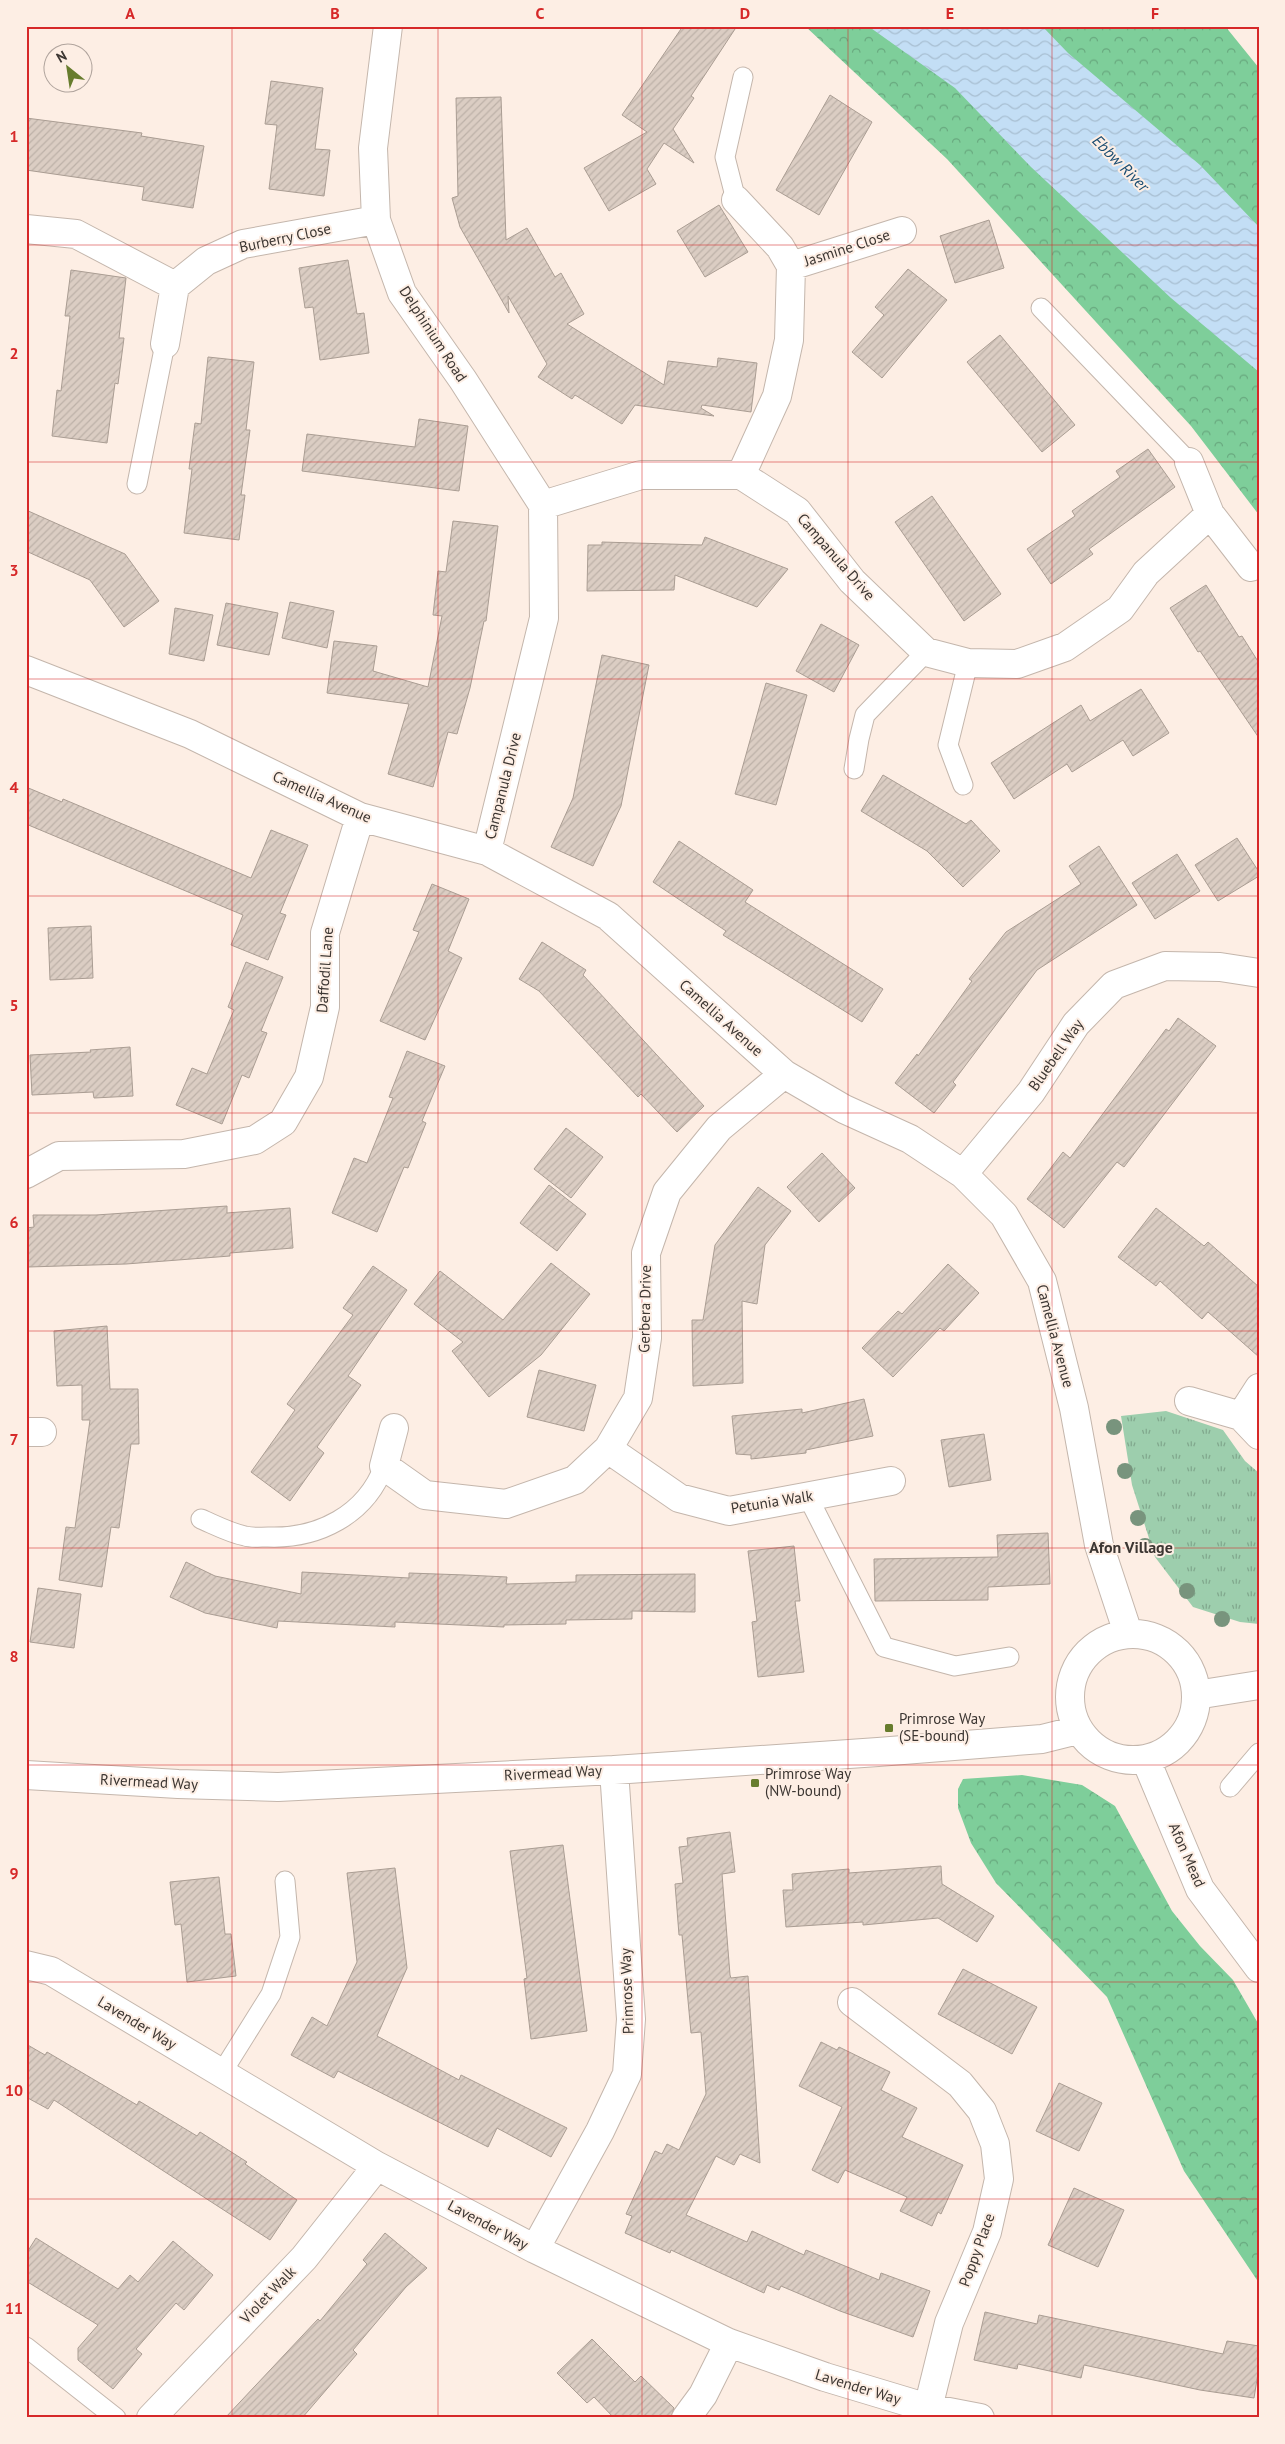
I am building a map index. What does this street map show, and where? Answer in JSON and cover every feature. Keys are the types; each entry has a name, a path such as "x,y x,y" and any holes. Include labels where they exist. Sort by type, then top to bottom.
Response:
{"street":[{"name":"Delphinium Road","path":"388,26 373,148 376,220 402,293 463,380 543,505"},
{"name":"Jasmine Close","path":"736,200 780,247 791,266 788,340 777,396 741,475"},
{"name":"Burberry Close","path":"175,286 206,261 243,244 376,220"},
{"path":"26,229 76,234 175,286 165,344"},
{"name":"Jasmine Close","path":"791,266 902,231"},
{"path":"1189,462 1210,514 1255,572"},
{"path":"543,505 642,474 741,475"},
{"name":"Campanula Drive","path":"741,475 796,511 852,581 926,652 968,663 1017,664 1065,647 1120,609 1146,574 1210,514"},
{"name":"Campanula Drive","path":"487,851 544,618 543,505"},
{"name":"Camellia Avenue","path":"26,670 190,734 360,817 487,851 608,916 784,1074 844,1108 910,1139 963,1174 1004,1215 1042,1281 1074,1408 1099,1545 1128,1633"},
{"name":"Daffodil Lane","path":"27,1173 60,1156 193,1152 255,1140 283,1122 309,1077 325,1007 325,932 360,817"},
{"name":"Bluebell Way","path":"963,1174 1031,1092 1076,1024 1114,985 1164,966 1220,967 1259,973"},
{"name":"Gerbera Drive","path":"384,1466 425,1495 506,1504 575,1480 608,1449 638,1398 647,1338 646,1253 667,1192 719,1128 784,1074"},
{"path":"1189,1400 1250,1425 1259,1388"},
{"path":"384,1466 394,1428"},
{"name":"Petunia Walk","path":"608,1449 678,1498 729,1511 891,1481"},
{"path":"1128,1633 1152,1636 1172,1647 1192,1672 1196,1695 1194,1718 1183,1737 1166,1752 1146,1760 1127,1761 1106,1755 1093,1747 1078,1730 1072,1716 1069,1694 1074,1673 1086,1654 1107,1639 1128,1633"},
{"path":"1196,1695 1259,1685"},
{"name":"Rivermead Way","path":"26,1775 178,1784 278,1787 614,1770 1042,1739 1078,1730"},
{"name":"Afon Mead","path":"1146,1760 1200,1889 1259,1968"},
{"name":"Primrose Way","path":"535,2249 600,2131 626,2074 631,2019 614,1770"},
{"name":"Lavender Way","path":"26,1965 51,1971 377,2166 535,2249 729,2343 825,2377 928,2408 980,2418"},
{"name":"Poppy Place","path":"852,2002 960,2084 982,2111 995,2144 999,2179 987,2232 949,2323 928,2408"},
{"name":"Violet Walk","path":"151,2418 304,2258 377,2166"},
{"path":"686,2418 703,2395 729,2343"}],"lane":[{"path":"736,200 725,158 743,77"},
{"path":"1041,308 1189,462"},
{"path":"138,484 165,344"},
{"path":"854,769 858,739 865,715 926,652"},
{"path":"963,785 948,745 968,663"},
{"path":"201,1519 246,1537 285,1538 319,1531 353,1511 378,1482 384,1466"},
{"path":"808,1497 884,1647 955,1666 1009,1656"},
{"path":"1230,1786 1259,1753"},
{"path":"221,2074 271,1994 290,1937 285,1880"},
{"path":"26,2347 116,2418"}],"green space":[{"path":"805,26 1225,26 1259,68 1259,515 1191,426 947,159"},
{"path":"1166,1411 1223,1430 1245,1461 1259,1473 1259,1624 1240,1622 1193,1607 1155,1557 1132,1485 1121,1416"},
{"path":"1022,1775 1082,1785 1115,1806 1172,1911 1200,1946 1233,1980 1259,2025 1259,2283 1184,2171 1107,1997 996,1883 971,1843 958,1808 958,1789 963,1779"}],"water":[{"name":"Ebbw River","path":"868,26 1042,26 1068,53 1200,165 1259,227 1259,372 1171,298 1031,167 955,88"}],"building":[{"path":"683,26 737,26 691,96 694,98 673,129 694,163 664,143 647,169 656,184 609,211 584,168 647,132 622,115"},
{"path":"271,81 323,88 315,149 330,150 324,196 269,189 277,125 265,124"},
{"path":"830,95 872,122 819,215 776,190"},
{"path":"501,97 506,240 527,228 555,277 561,273 584,314 567,324 664,385 668,361 717,367 718,358 757,363 751,412 702,405 701,408 714,416 635,405 622,424 575,395 572,399 538,377 547,364 508,296 509,313 460,227 452,198 458,196 456,98"},
{"path":"26,118 142,133 141,136 204,146 193,208 142,200 144,187 26,170"},
{"path":"719,205 748,252 705,277 677,231"},
{"path":"989,220 1004,268 955,283 940,236"},
{"path":"348,260 357,314 364,313 369,353 320,360 313,307 305,308 299,268"},
{"path":"908,269 947,300 882,378 852,352 884,315 875,307"},
{"path":"71,270 126,278 119,338 124,338 118,384 115,383 107,443 52,436 57,390 61,391 70,316 65,316"},
{"path":"1000,335 1075,425 1042,452 967,362"},
{"path":"208,357 254,362 246,430 250,430 241,495 245,495 239,540 184,533 192,469 189,469 195,423 201,424"},
{"path":"419,419 468,426 459,491 302,471 307,434 415,447"},
{"path":"1148,449 1175,487 1089,549 1093,554 1051,584 1027,549 1075,516 1072,511 1120,477 1116,471"},
{"path":"932,496 1001,594 964,621 895,522"},
{"path":"26,510 125,554 159,601 124,627 90,580 26,551"},
{"path":"453,521 498,526 486,621 484,621 470,688 457,734 448,732 433,787 388,774 409,704 327,693 334,641 377,646 373,671 428,687 442,616 433,615 438,571 446,572"},
{"path":"705,537 788,569 757,607 675,575 674,590 587,591 588,545 602,545 602,542 702,545"},
{"path":"1206,585 1239,637 1242,636 1259,663 1259,738 1200,651 1198,652 1170,608"},
{"path":"290,602 334,611 327,648 282,638"},
{"path":"226,603 278,613 269,655 217,645"},
{"path":"175,608 213,615 204,661 169,654"},
{"path":"821,624 859,645 834,692 796,671"},
{"path":"602,655 649,665 621,806 593,866 551,847 573,798"},
{"path":"766,683 807,695 776,805 735,794"},
{"path":"1141,689 1169,733 1133,756 1123,740 1072,772 1067,764 1014,799 991,763 1081,705 1090,721"},
{"path":"883,775 966,824 971,820 1000,851 963,887 927,851 861,811"},
{"path":"26,787 62,802 63,799 251,878 271,830 308,845 280,913 286,915 268,960 231,945 243,915 26,824"},
{"path":"1237,838 1259,872 1259,876 1218,901 1195,865"},
{"path":"679,841 753,890 745,902 883,989 862,1022 723,935 726,931 653,882"},
{"path":"1099,846 1137,905 1037,970 953,1082 956,1085 934,1113 895,1083 917,1054 918,1056 972,981 969,979 1006,932 1081,884 1069,866"},
{"path":"1177,854 1200,891 1155,919 1132,883"},
{"path":"432,884 469,899 448,951 462,958 425,1040 380,1021 419,932 413,930"},
{"path":"91,926 93,978 50,980 48,928"},
{"path":"542,942 586,970 583,975 704,1106 677,1132 641,1094 638,1097 539,991 519,979"},
{"path":"246,962 283,977 261,1031 267,1033 249,1078 242,1075 222,1124 176,1105 192,1068 207,1074 234,1010 228,1007"},
{"path":"1178,1018 1216,1046 1124,1167 1117,1162 1064,1228 1027,1199 1063,1152 1070,1158 1166,1029 1169,1031"},
{"path":"130,1047 133,1096 94,1098 93,1092 32,1095 30,1055 91,1052 90,1050"},
{"path":"407,1051 445,1066 422,1121 426,1123 408,1168 404,1167 377,1232 332,1213 354,1158 367,1163 393,1098 389,1097"},
{"path":"566,1128 603,1157 571,1198 534,1169"},
{"path":"822,1153 855,1188 819,1222 787,1187"},
{"path":"549,1185 586,1214 557,1251 520,1223"},
{"path":"758,1187 791,1211 765,1245 757,1304 742,1301 743,1383 693,1386 692,1320 703,1320 715,1245"},
{"path":"227,1206 227,1213 290,1208 293,1248 230,1253 230,1256 126,1264 28,1267 26,1228 34,1227 33,1215 96,1215"},
{"path":"1156,1208 1204,1246 1208,1242 1259,1287 1259,1357 1208,1312 1202,1319 1160,1281 1156,1286 1118,1257"},
{"path":"551,1263 590,1294 541,1355 489,1397 452,1351 463,1342 414,1304 440,1271 503,1320"},
{"path":"948,1264 979,1293 944,1331 940,1328 893,1377 862,1348 898,1311 902,1314"},
{"path":"373,1266 407,1290 348,1376 361,1385 317,1447 324,1453 290,1501 251,1472 295,1410 287,1404 353,1315 343,1308"},
{"path":"107,1326 110,1389 138,1389 139,1444 131,1444 119,1528 111,1527 102,1587 59,1580 66,1527 75,1528 90,1420 82,1420 82,1385 57,1386 54,1331"},
{"path":"539,1370 596,1385 584,1431 527,1417"},
{"path":"864,1399 873,1436 806,1450 806,1453 751,1459 751,1455 736,1454 732,1416 802,1409 802,1413"},
{"path":"984,1434 991,1480 949,1487 941,1440"},
{"path":"1048,1533 1050,1584 988,1587 988,1600 875,1601 874,1559 998,1557 997,1535"},
{"path":"794,1546 800,1601 795,1601 804,1672 758,1677 752,1622 757,1621 748,1551"},
{"path":"186,1562 215,1576 301,1594 302,1572 409,1578 409,1573 507,1577 506,1584 576,1582 576,1575 695,1574 695,1612 632,1611 632,1619 566,1620 566,1624 504,1625 504,1627 395,1622 395,1627 278,1621 277,1628 205,1613 170,1597"},
{"path":"38,1588 81,1594 74,1648 30,1642"},
{"path":"730,1832 735,1872 722,1874 730,1975 731,1978 748,1976 760,2163 740,2154 734,2165 716,2156 686,2215 747,2242 752,2231 804,2255 806,2250 879,2280 881,2273 930,2291 913,2337 840,2311 781,2286 779,2290 767,2285 764,2293 671,2250 670,2253 625,2233 632,2216 626,2214 655,2151 662,2154 667,2144 679,2150 706,2094 701,2032 691,2033 682,1935 679,1935 675,1884 683,1883 679,1847 688,1846 687,1838"},
{"path":"563,1845 587,2031 531,2039 524,1979 527,1978 510,1851"},
{"path":"941,1866 942,1884 994,1916 977,1942 938,1918 863,1925 863,1922 786,1927 783,1890 793,1890 792,1874 849,1869 849,1873"},
{"path":"395,1868 407,1968 377,2036 459,2080 461,2075 567,2128 551,2157 497,2128 488,2147 338,2071 334,2078 291,2055 312,2017 327,2026 357,1962 347,1873"},
{"path":"219,1877 225,1934 231,1934 236,1976 187,1982 181,1924 175,1925 170,1882"},
{"path":"963,1969 1037,2007 1012,2054 938,2014"},
{"path":"821,2042 837,2050 839,2047 890,2072 881,2090 917,2108 902,2137 963,2165 941,2214 938,2212 932,2226 900,2211 907,2197 845,2170 838,2183 812,2170 842,2107 799,2086"},
{"path":"26,2044 45,2055 47,2052 137,2105 139,2101 197,2136 200,2132 247,2162 245,2164 297,2200 270,2240 54,2100 48,2109 26,2097"},
{"path":"1059,2083 1102,2103 1079,2151 1036,2131"},
{"path":"1074,2188 1124,2210 1098,2267 1048,2245"},
{"path":"385,2233 427,2268 406,2287 353,2350 357,2354 302,2418 225,2418 318,2319 320,2321 367,2264 363,2260"},
{"path":"36,2238 118,2289 130,2275 138,2282 173,2241 213,2275 184,2310 176,2303 136,2349 142,2354 113,2389 78,2360 78,2348 98,2325 26,2281 26,2254"},
{"path":"985,2312 1037,2324 1039,2315 1223,2354 1227,2341 1259,2346 1259,2367 1254,2398 1200,2390 1084,2365 1081,2378 1018,2364 1017,2369 974,2360"},
{"path":"592,2339 635,2382 641,2376 674,2408 671,2418 614,2418 594,2397 587,2403 557,2373"}],"place":[{"name":"Primrose Way (SE-bound)","path":"889,1728"},
{"name":"Primrose Way (NW-bound)","path":"755,1783"}],"district":[{"name":"Afon Village","path":"1131,1547"}]}
